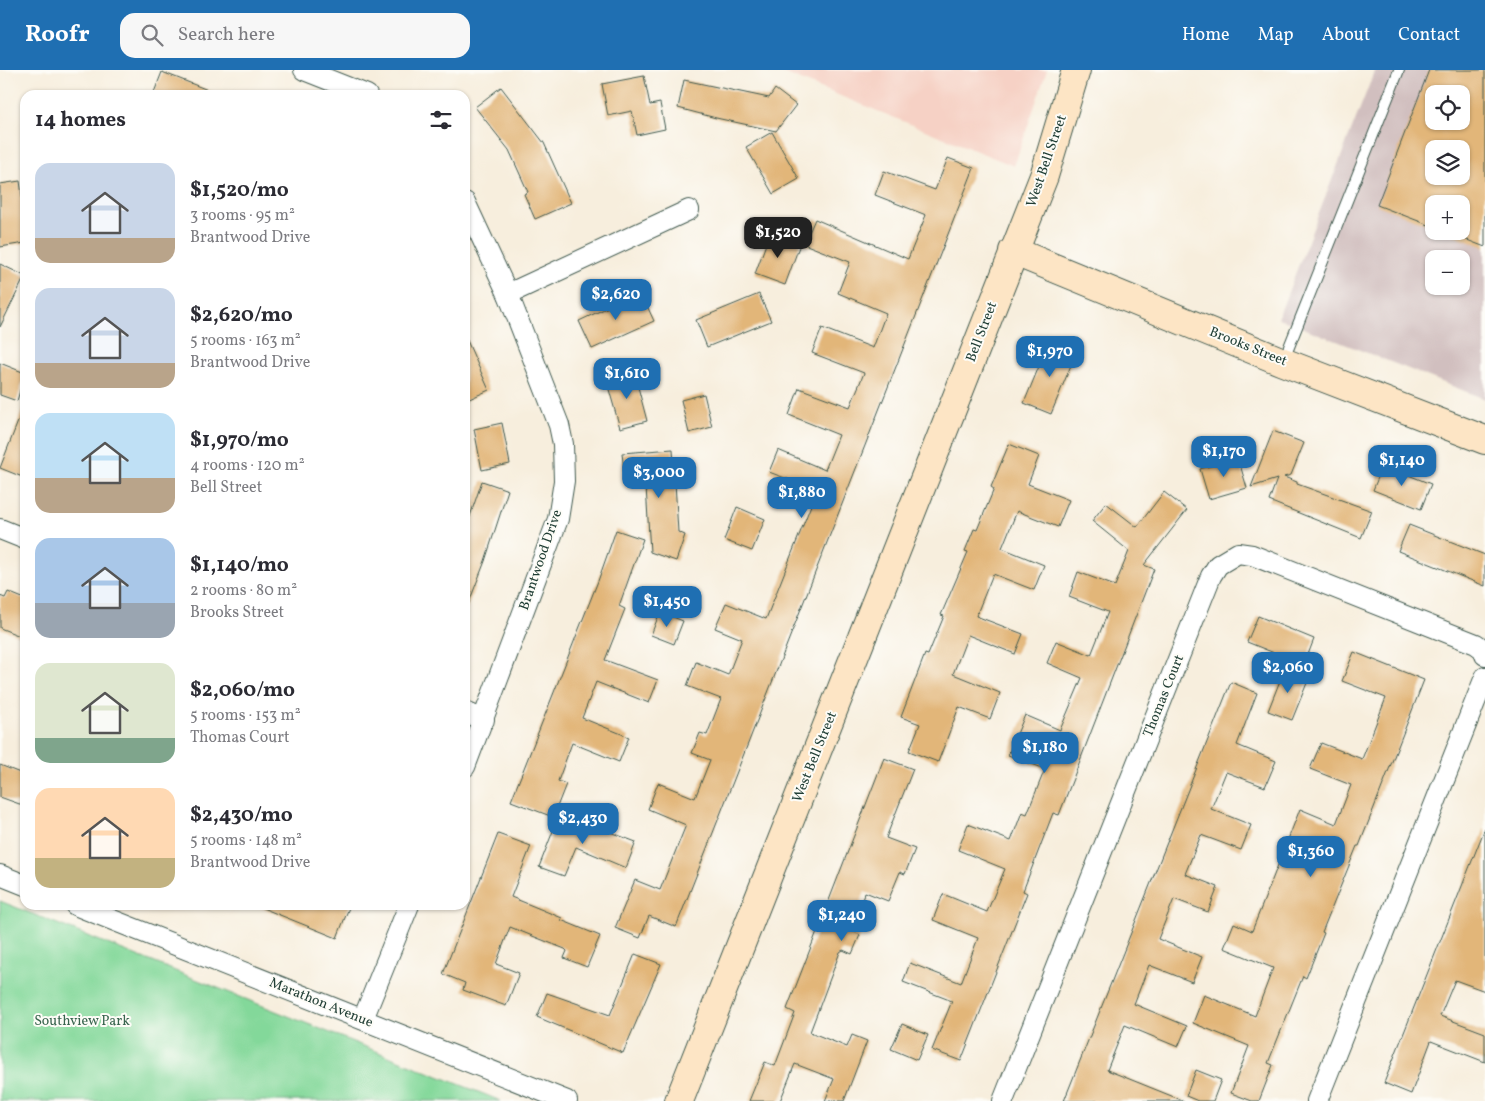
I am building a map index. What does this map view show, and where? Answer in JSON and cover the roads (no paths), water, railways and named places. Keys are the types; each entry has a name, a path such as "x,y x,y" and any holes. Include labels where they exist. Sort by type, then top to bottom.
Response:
{"main road":[{"name":"West Bell Street","path":"1014,251 1044,176 1076,70"},
{"name":"Brooks Street","path":"1014,251 1283,362 1485,440"},
{"name":"Bell Street","path":"950,413 1014,251"},
{"name":"West Bell Street","path":"679,1101 950,413"}],"street":[{"path":"304,70 355,90"},
{"path":"508,294 690,210"},
{"name":"Brantwood Drive","path":"470,213 508,294 559,425 564,481 558,519 470,754"},
{"path":"0,529 20,536"},
{"name":"Thomas Court","path":"1003,1101 1211,576 1218,565 1238,553 1252,555 1476,644 1484,650 1485,655"},
{"path":"1316,1101 1485,678"},
{"path":"470,714 484,720"},
{"path":"0,875 20,883"},
{"name":"Marathon Avenue","path":"88,910 567,1101"},
{"path":"363,1019 407,910"}],"lane":[{"path":"1283,362 1399,70"}],"park label":[{"name":"Southview Park","path":"82,1021"}]}
